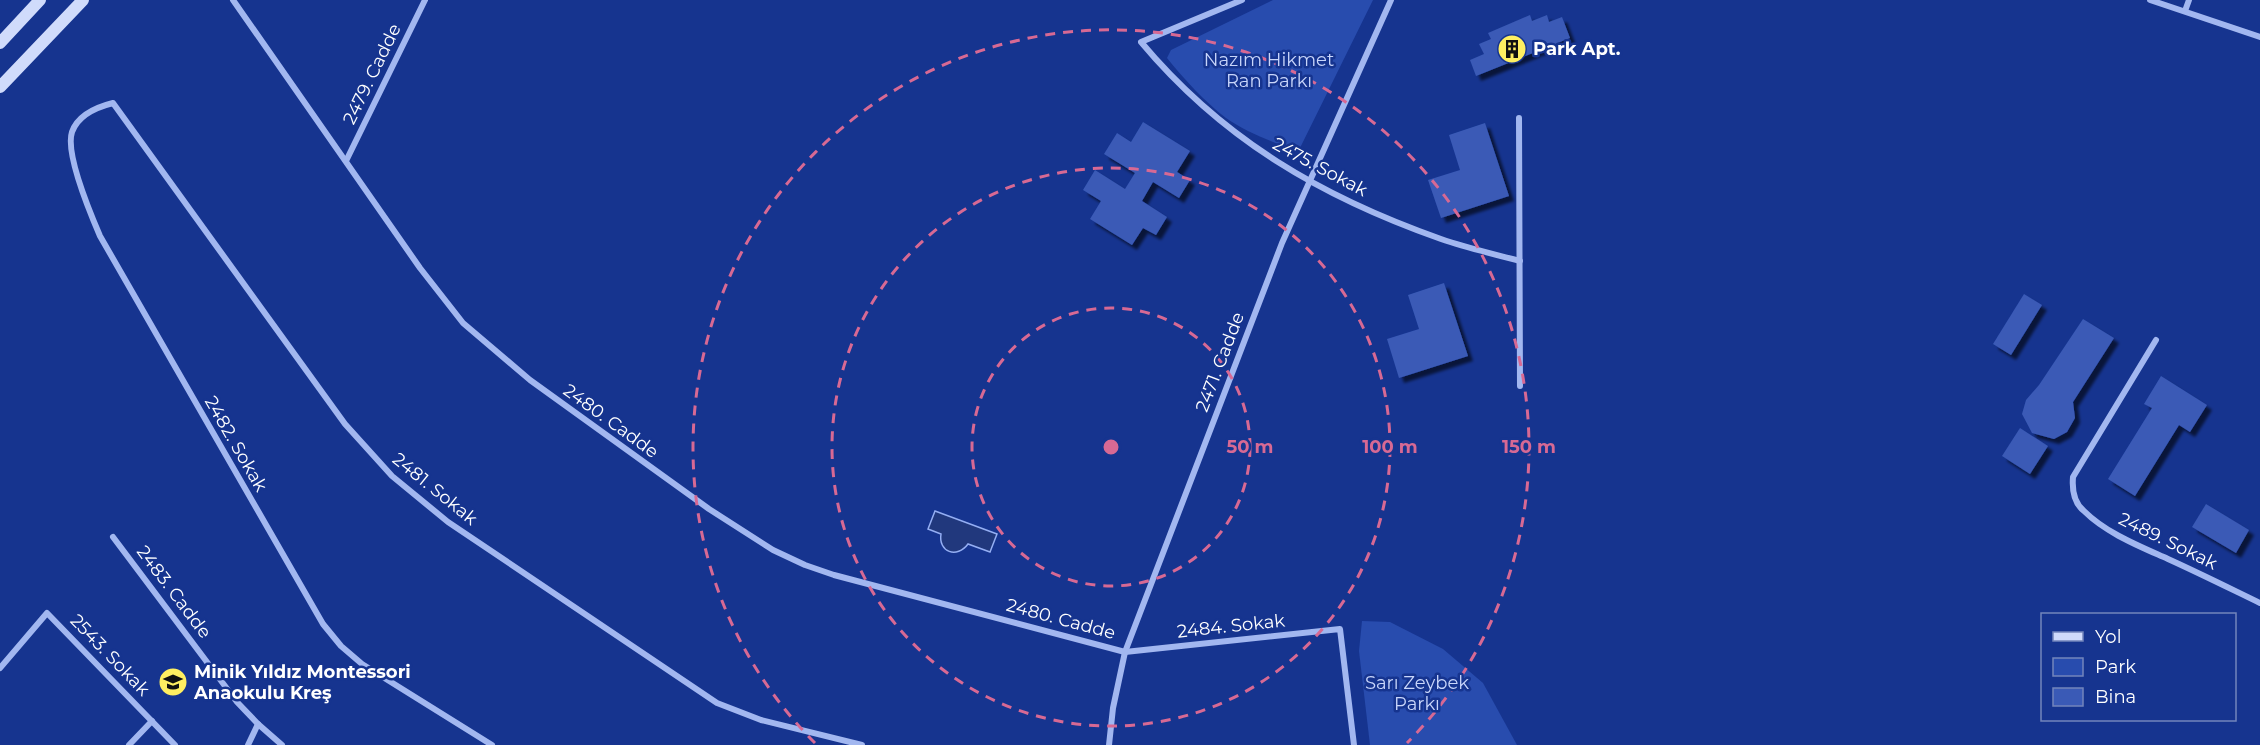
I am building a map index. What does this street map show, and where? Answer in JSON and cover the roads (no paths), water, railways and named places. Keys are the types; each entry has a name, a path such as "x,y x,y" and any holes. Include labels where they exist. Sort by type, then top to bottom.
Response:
{"main road":[{"path":"0,43 40,0"},
{"path":"0,87 83,0"}],"street":[{"name":"2480. Cadde","path":"234,0 420,268 463,323 530,380 669,482 741,531 784,555 834,575 1125,652"},
{"name":"2479. Cadde","path":"346,161 425,0"},
{"name":"2475. Sokak","path":"1242,0 1141,42 1166,72 1228,128 1264,154 1309,181 1346,201 1392,221 1443,240 1520,261"},
{"name":"2471. Cadde","path":"1109,745 1113,708 1125,652 1249,327 1309,181 1391,0"},
{"path":"2150,0 2260,37"},
{"path":"2186,11 2188,0"},
{"name":"2482. Sokak","path":"113,103 90,112 72,131 70,142 73,156 91,214 111,257 316,612 331,635 362,664 492,745"},
{"name":"2481. Sokak","path":"113,103 345,424 392,476 448,522 717,703 761,720 862,745"},
{"path":"1519,118 1520,386"},
{"name":"2489. Sokak","path":"2156,340 2073,477 2074,494 2082,510 2106,528 2260,603"},
{"name":"2483. Cadde","path":"113,537 237,702 282,745"},
{"name":"2543. Sokak","path":"0,668 47,613 175,745"},
{"name":"2484. Sokak","path":"1125,652 1340,629 1354,745"},
{"path":"129,745 152,721"},
{"path":"248,745 258,724"}],"place":[{"name":"Park Apt.","path":"1512,49"},
{"name":"Minik Yıldız Montessori Anaokulu Kreş","path":"173,682"}],"park label":[{"name":"Nazım Hikmet Ran Parkı","path":"1269,70"},
{"name":"Sarı Zeybek Parkı","path":"1417,693"}]}
